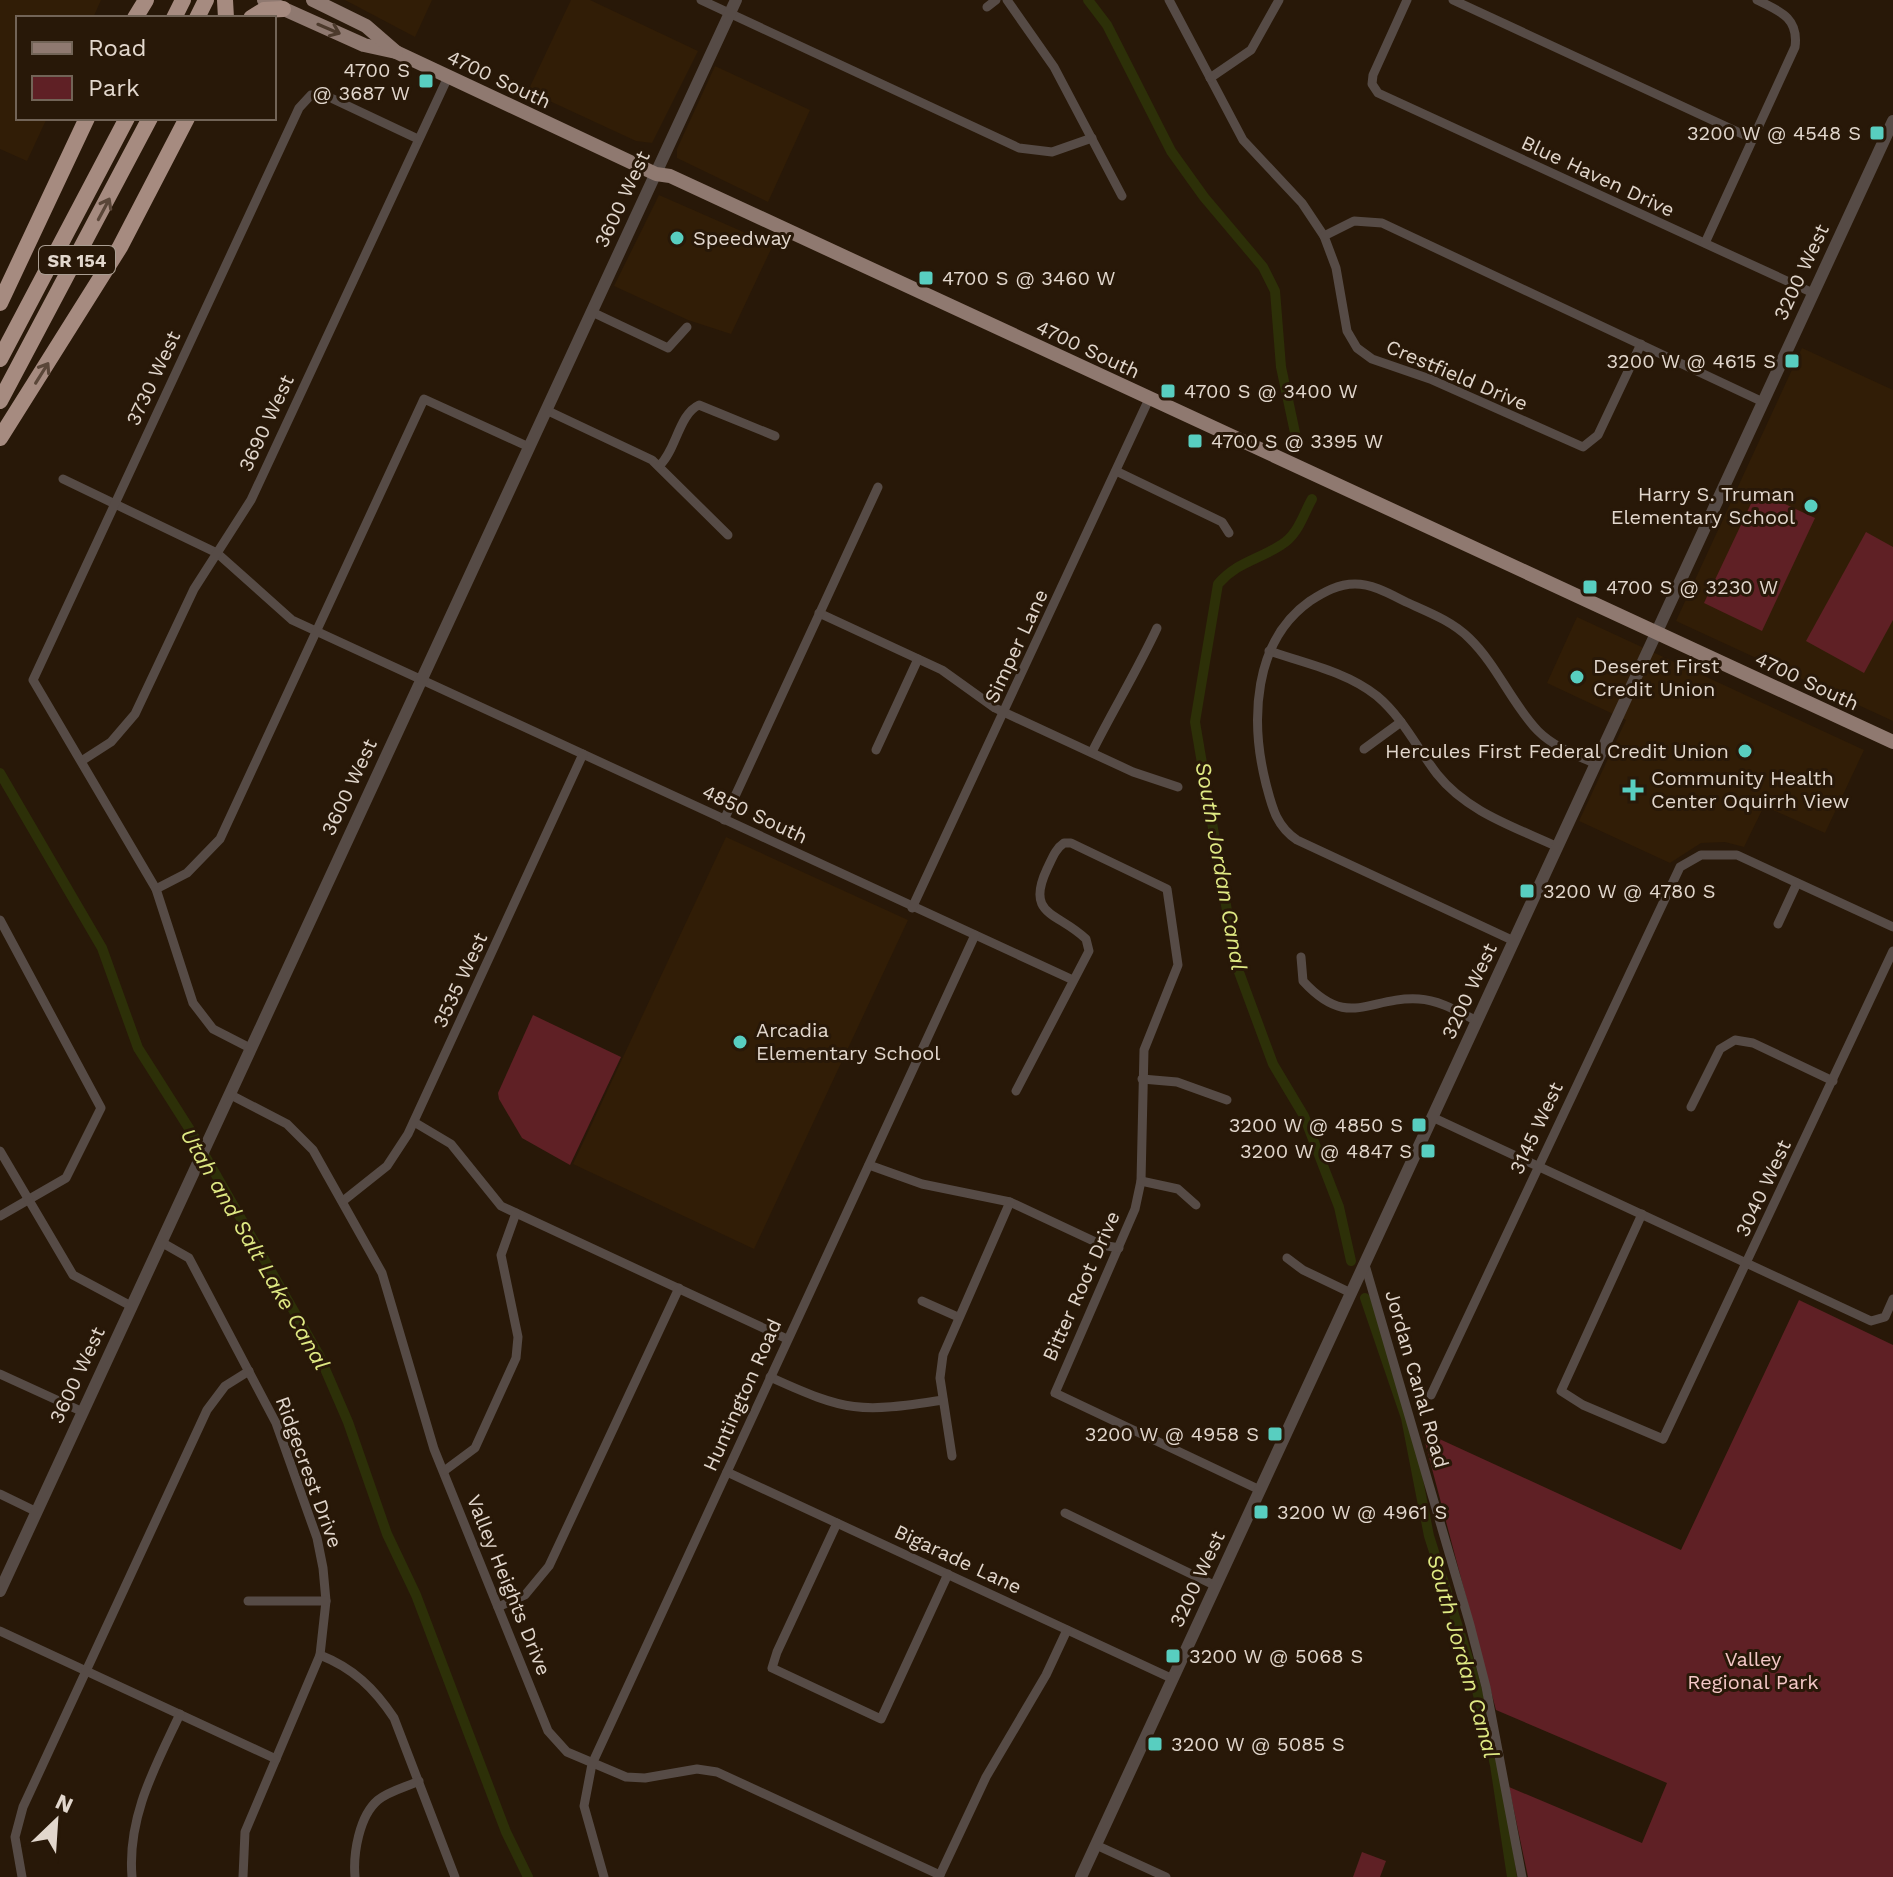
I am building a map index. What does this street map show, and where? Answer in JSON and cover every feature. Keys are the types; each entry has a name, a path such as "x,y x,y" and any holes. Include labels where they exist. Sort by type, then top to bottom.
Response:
{"highway":[{"path":"254,16 264,10 283,9"},
{"path":"0,303 86,120"},
{"name":"SR 154","path":"0,359 126,120"},
{"name":"SR 154","path":"0,401 149,120"},
{"path":"0,438 120,247 186,120"}],"main road":[{"name":"4700 South","path":"264,0 364,45 396,52 656,174 670,176 1893,742"},
{"name":"4700 South","path":"315,0 366,26 396,52"}],"street":[{"path":"701,0 1019,148 1052,152 1092,138"},
{"name":"3600 West","path":"0,1591 736,0"},
{"path":"987,7 996,0"},
{"path":"1007,0 1054,67 1122,196"},
{"name":"Crestfield Drive","path":"1169,0 1250,150 1302,203 1324,236 1336,268 1347,331 1362,353 1443,384 1573,445 1589,446 1596,439 1641,344"},
{"path":"1210,78 1251,50 1279,0"},
{"name":"Blue Haven Drive","path":"1407,0 1372,84 1383,96 1813,293"},
{"path":"1453,0 1753,139"},
{"path":"1705,243 1793,52 1794,27 1785,14 1757,0"},
{"name":"3690 West","path":"83,760 111,742 135,714 188,601 251,500 448,77"},
{"name":"3730 West","path":"83,760 33,680 299,108 311,95 331,98 418,139"},
{"name":"3200 West","path":"1081,1877 1813,293 1888,145 1893,121"},
{"path":"1324,236 1354,221 1382,223 1763,402"},
{"path":"592,312 668,348 687,327"},
{"path":"156,889 187,873 211,852 424,399 529,447"},
{"name":"Simper Lane","path":"912,908 1006,712 1149,399"},
{"path":"660,465 672,450 692,408 699,405 775,436"},
{"path":"546,410 660,465 728,535"},
{"path":"1116,471 1222,522 1229,533"},
{"name":"4850 South","path":"63,479 217,553 292,620 1073,980"},
{"path":"724,820 878,487"},
{"path":"1514,941 1297,840 1276,818 1257,735 1269,651 1288,619 1314,599 1334,587 1369,586 1458,629 1479,650 1536,729 1553,743 1596,764"},
{"path":"819,613 954,676 977,697 1006,712 1133,772 1178,787"},
{"path":"1092,752 1112,710 1126,695 1157,628"},
{"path":"1269,651 1363,686 1401,722 1454,792 1492,817 1558,847"},
{"path":"876,750 918,659"},
{"path":"1364,749 1401,722"},
{"name":"3535 West","path":"343,1201 387,1166 414,1122 583,754"},
{"path":"83,760 156,889 193,1003 213,1029 250,1048"},
{"name":"Bitter Root Drive","path":"1073,980 1089,944 1081,934 1044,909 1037,898 1039,887 1059,846 1064,843 1077,845 1167,889 1178,965 1149,1033 1142,1079 1141,1181 1135,1209 1055,1393 1260,1490"},
{"name":"3145 West","path":"1431,1395 1673,877 1689,860 1723,852 1737,855 1797,883"},
{"path":"1778,924 1797,883 1893,927"},
{"path":"0,920 101,1108 66,1178 0,1216"},
{"name":"Huntington Road","path":"604,1877 584,1806 592,1764 975,935"},
{"name":"3040 West","path":"1642,1214 1561,1391 1583,1405 1663,1439 1893,951"},
{"path":"1301,957 1303,981 1333,1004 1362,1009 1419,999 1434,1002 1477,1021"},
{"path":"1016,1091 1073,980"},
{"path":"1691,1107 1720,1049 1735,1040 1753,1043 1833,1081"},
{"path":"1142,1079 1177,1082 1227,1100"},
{"name":"Valley Heights Drive","path":"229,1094 266,1111 301,1136 319,1158 386,1282 424,1419 553,1739 567,1752 592,1764 635,1778 697,1769 717,1772 940,1876"},
{"path":"1432,1117 1871,1321 1885,1317 1893,1299"},
{"path":"414,1122 451,1144 492,1198 516,1213 787,1339"},
{"path":"0,1151 73,1275 131,1306"},
{"path":"869,1165 922,1184 1010,1202 1102,1245 1119,1248"},
{"path":"1141,1181 1178,1189 1196,1205"},
{"path":"952,1456 943,1400 943,1355 1010,1202"},
{"path":"444,1471 475,1448 516,1358 518,1337 501,1255 516,1213"},
{"name":"Ridgecrest Drive","path":"161,1242 189,1258 276,1423 317,1538 326,1601 320,1655 245,1832 243,1877"},
{"path":"1287,1258 1303,1270 1351,1293"},
{"name":"Jordan Canal Road","path":"1365,1265 1474,1641 1522,1877"},
{"path":"498,1607 525,1595 549,1566 679,1288"},
{"path":"922,1301 958,1317"},
{"path":"22,1877 16,1854 18,1822 86,1670 207,1410 225,1386 249,1371"},
{"path":"0,1374 83,1412"},
{"path":"770,1377 830,1404 858,1410 943,1400"},
{"name":"Bigarade Lane","path":"727,1472 1173,1679"},
{"path":"0,1494 37,1512"},
{"path":"1065,1513 1216,1586"},
{"path":"837,1523 772,1668 881,1719 948,1574"},
{"path":"248,1601 326,1601"},
{"path":"940,1876 986,1777 1046,1675 1067,1630"},
{"path":"0,1631 276,1759"},
{"path":"320,1655 355,1673 382,1700 394,1718 455,1877"},
{"path":"132,1877 132,1844 140,1803 180,1714"},
{"path":"355,1877 360,1835 369,1811 388,1794 419,1781"},
{"path":"1096,1845 1166,1877"}],"shaded area":[{"path":"0,0 101,0 94,16 16,16 16,120 46,120 27,161 0,149"},
{"path":"345,0 432,0 415,37"},
{"path":"571,0 590,0 698,51 652,143 636,141 528,91"},
{"path":"715,66 810,110 768,202 677,158 677,149"},
{"path":"659,195 773,245 731,334 688,320 614,286"},
{"name":"Harry S. Truman Elementary School","path":"1802,348 1893,390 1893,721 1676,621"},
{"path":"1577,617 1864,750 1825,833 1764,806 1744,847 1725,842 1701,843 1670,863 1579,821 1626,720 1547,683"},
{"name":"Arcadia Elementary School","path":"726,837 908,920 754,1249 573,1164"}],"green space":[{"path":"1757,491 1815,518 1762,631 1704,603"},
{"path":"1866,532 1893,547 1893,620 1864,673 1806,641"},
{"path":"533,1015 621,1057 570,1165 522,1138 499,1099 498,1093"},
{"name":"Valley Regional Park","path":"1799,1300 1893,1345 1893,1877 1528,1877 1509,1787 1642,1843 1667,1783 1496,1710 1422,1431 1681,1550"},
{"path":"1362,1852 1386,1861 1380,1877 1353,1877"}],"waterway":[{"name":"South Jordan Canal","path":"1088,0 1107,25 1171,151 1204,197 1263,267 1275,291 1281,367 1297,442"},
{"name":"South Jordan Canal","path":"1312,499 1287,541 1240,566 1218,584 1195,722 1236,964 1273,1064 1304,1116 1339,1207 1351,1261"},
{"name":"Utah and Salt Lake Canal","path":"0,773 102,948 138,1048 192,1133 319,1355 348,1422 387,1534 416,1595 506,1832 528,1877"},
{"name":"South Jordan Canal","path":"1365,1298 1406,1418 1429,1536 1473,1674 1495,1765 1512,1877"}],"place":[{"name":"4700 S @ 3687 W","path":"426,81"},
{"name":"3200 W @ 4548 S","path":"1877,133"},
{"name":"Speedway","path":"677,238"},
{"name":"4700 S @ 3460 W","path":"926,278"},
{"name":"3200 W @ 4615 S","path":"1792,361"},
{"name":"4700 S @ 3400 W","path":"1168,391"},
{"name":"4700 S @ 3395 W","path":"1195,441"},
{"name":"Harry S. Truman Elementary School","path":"1811,506"},
{"name":"4700 S @ 3230 W","path":"1590,587"},
{"name":"Deseret First Credit Union","path":"1577,677"},
{"name":"Hercules First Federal Credit Union","path":"1745,751"},
{"name":"Community Health Center Oquirrh View","path":"1633,790"},
{"name":"3200 W @ 4780 S","path":"1527,891"},
{"name":"Arcadia Elementary School","path":"740,1042"},
{"name":"3200 W @ 4850 S","path":"1419,1125"},
{"name":"3200 W @ 4847 S","path":"1428,1151"},
{"name":"3200 W @ 4958 S","path":"1275,1434"},
{"name":"3200 W @ 4961 S","path":"1261,1512"},
{"name":"3200 W @ 5068 S","path":"1173,1656"},
{"name":"3200 W @ 5085 S","path":"1155,1744"}]}
